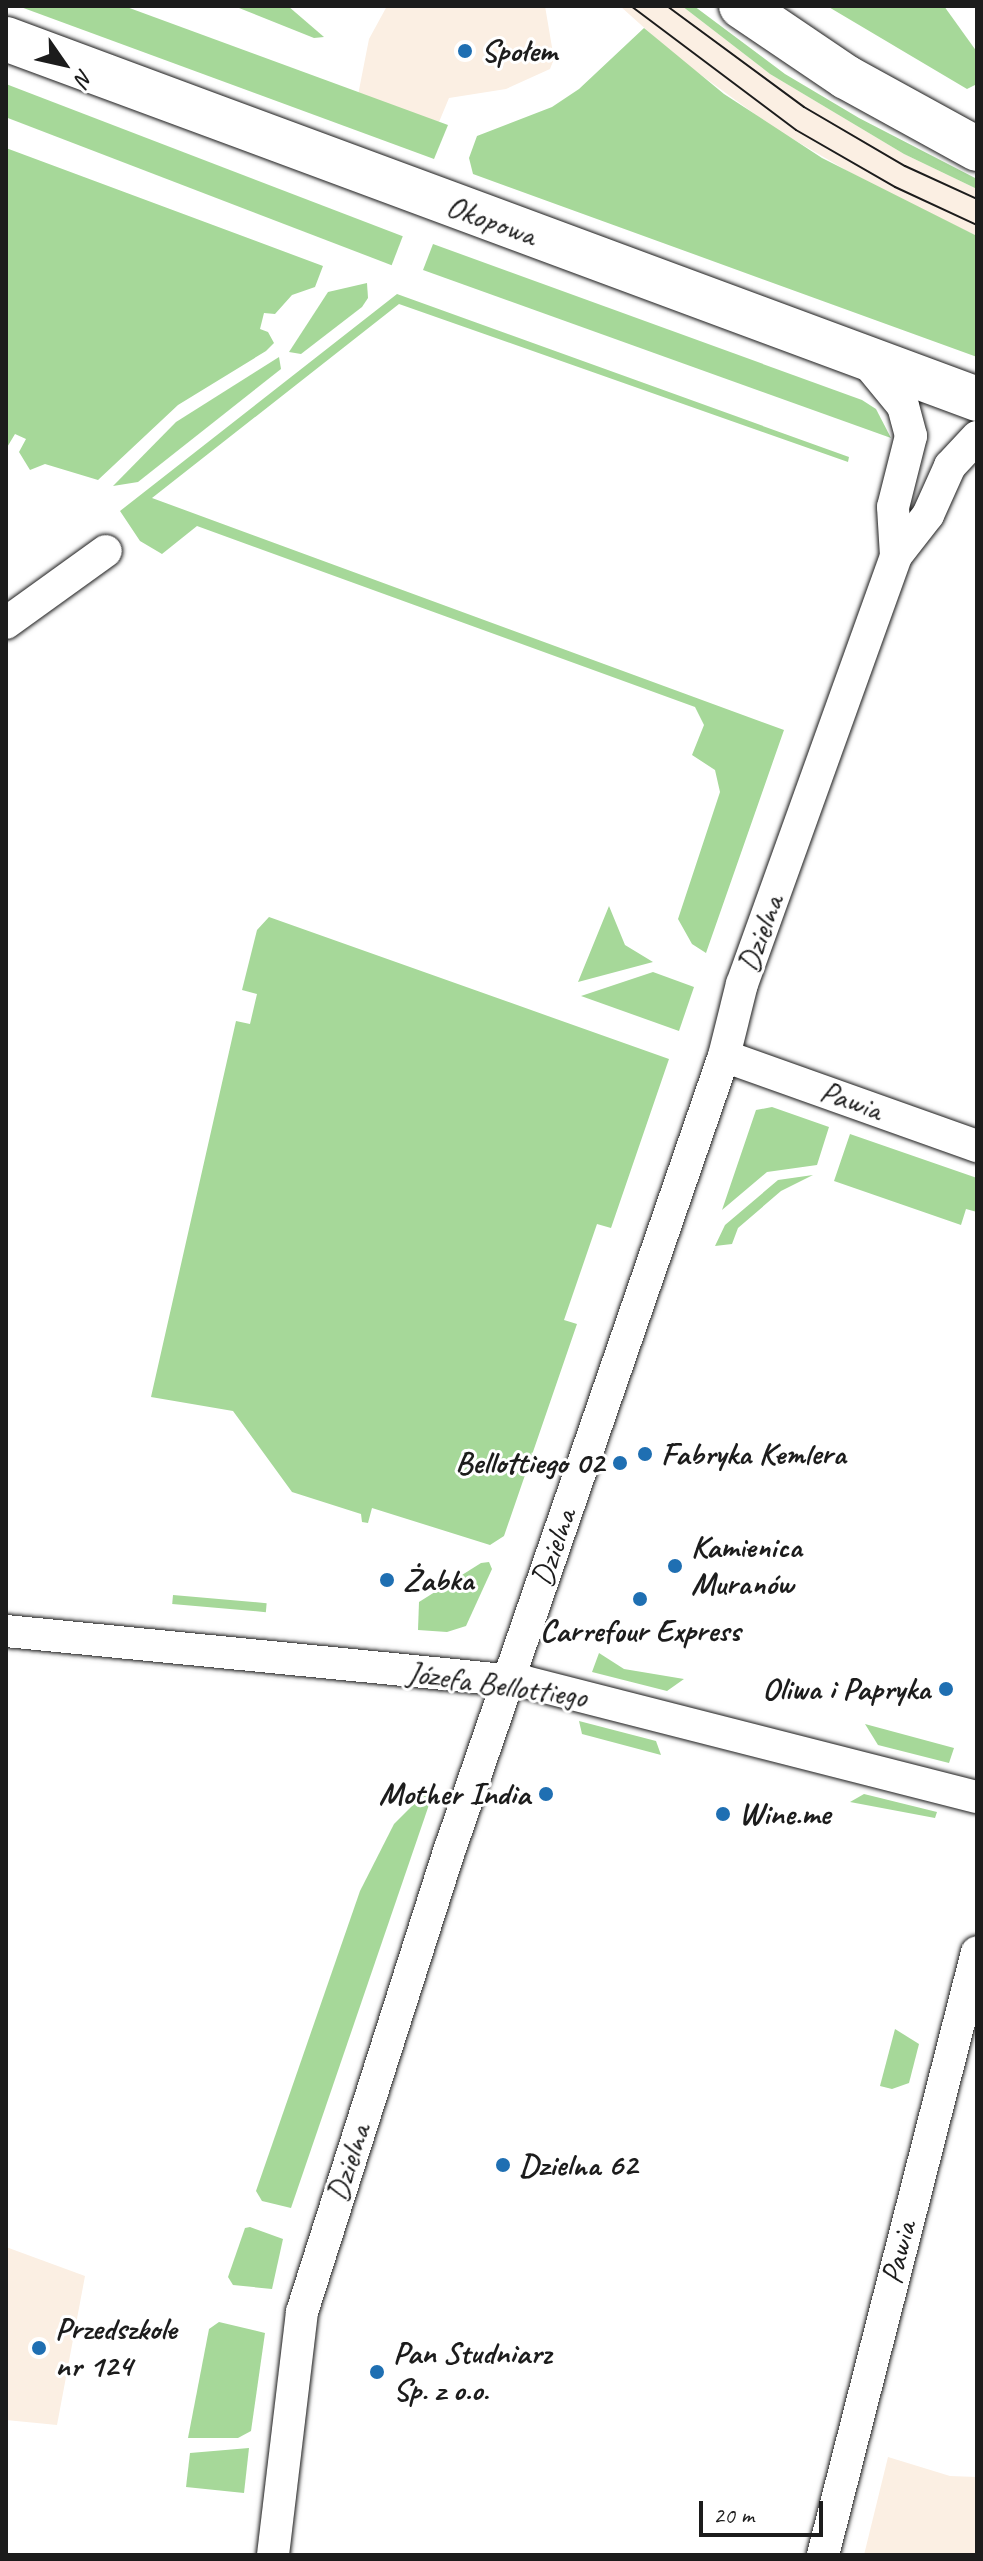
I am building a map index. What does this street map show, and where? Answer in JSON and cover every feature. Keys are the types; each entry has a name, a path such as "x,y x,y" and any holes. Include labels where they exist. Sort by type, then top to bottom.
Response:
{"main road":[{"path":"741,6 846,77 977,149"},
{"name":"Okopowa","path":"6,39 977,399"}],"street":[{"name":"Dzielna","path":"862,357 888,384 909,422 910,453 892,519 896,556"},
{"name":"Dzielna","path":"273,2555 302,2312 509,1680 724,1056 742,984 896,556 921,526 950,466 977,437"},
{"path":"6,623 106,551"},
{"name":"Pawia","path":"724,1056 977,1146"},
{"name":"Józefa Bellottiego","path":"6,1631 509,1680 977,1797"},
{"name":"Pawia","path":"823,2555 977,1952"}],"shaded area":[{"name":"Społem","path":"387,6 545,6 554,59 550,69 506,89 449,98 439,122 358,95 369,39"},
{"path":"620,6 682,6 770,74 904,154 977,189 977,236 880,190 774,128 679,59"},
{"name":"Przedszkole nr 124","path":"6,2247 85,2276 57,2425 6,2420"},
{"path":"888,2457 950,2476 977,2477 977,2555 864,2555"}],"green space":[{"path":"18,6 124,6 448,125 434,159"},
{"path":"234,6 288,6 324,37 314,38"},
{"path":"682,6 694,6 785,74 859,118 977,179 977,189 904,154 770,74"},
{"path":"827,6 944,6 977,52 977,84 967,89"},
{"path":"644,28 724,94 822,158 977,236 977,357 473,174 469,158 477,136 552,107 579,89"},
{"path":"6,84 403,236 392,265 6,117"},
{"path":"6,148 323,266 315,287 292,295 275,314 264,313 260,329 268,332 274,343 266,351 178,405 98,480 45,464 30,470 19,452 26,439 15,434 6,449"},
{"path":"433,244 862,400 876,409 891,438 423,270"},
{"path":"367,283 368,298 362,307 301,354 289,352 328,292"},
{"path":"397,294 849,457 848,462 399,304 152,498 784,730 706,953 692,944 678,919 720,792 715,770 692,755 704,725 695,707 197,526 162,554 140,541 120,511"},
{"path":"279,357 281,369 138,482 113,486 176,422"},
{"path":"609,906 625,945 653,962 578,982"},
{"path":"269,917 669,1059 611,1228 597,1224 564,1320 577,1324 504,1536 490,1545 372,1508 368,1523 362,1522 361,1514 292,1492 233,1411 151,1397 236,1021 250,1024 257,994 242,990 257,930"},
{"path":"653,972 694,987 679,1031 581,996"},
{"path":"772,1107 829,1127 817,1165 767,1172 722,1210 756,1110"},
{"path":"850,1134 977,1178 977,1212 966,1209 961,1225 834,1181"},
{"path":"813,1175 781,1191 738,1228 732,1244 715,1246 725,1225 778,1180"},
{"path":"489,1562 492,1569 466,1626 447,1632 418,1630 419,1602 481,1563"},
{"path":"173,1595 267,1603 266,1612 172,1604"},
{"path":"599,1653 624,1669 684,1679 667,1691 592,1672"},
{"path":"579,1721 656,1741 661,1755 582,1734"},
{"path":"865,1724 954,1748 949,1763 878,1745"},
{"path":"425,1793 432,1796 291,2208 262,2201 256,2191 360,1891 394,1824"},
{"path":"864,1794 937,1812 935,1818 850,1802"},
{"path":"895,2029 919,2044 909,2083 892,2089 880,2086"},
{"path":"245,2228 283,2239 272,2289 233,2285 228,2277"},
{"path":"219,2322 265,2333 251,2431 238,2438 188,2438 209,2329"},
{"path":"249,2448 244,2493 186,2487 190,2453"}],"tram line":[{"path":"631,6 796,130 895,187 977,225"},
{"path":"667,6 804,107 905,166 977,199"}],"place":[{"name":"Społem","path":"465,51"},
{"name":"Fabryka Kemlera","path":"645,1454"},
{"name":"Bellottiego 02","path":"620,1463"},
{"name":"Kamienica Muranów","path":"675,1566"},
{"name":"Żabka","path":"387,1580"},
{"name":"Carrefour Express","path":"640,1599"},
{"name":"Oliwa i Papryka","path":"946,1689"},
{"name":"Mother India","path":"546,1794"},
{"name":"Wine.me","path":"723,1814"},
{"name":"Dzielna 62","path":"503,2165"},
{"name":"Przedszkole nr 124","path":"39,2348"},
{"name":"Pan Studniarz Sp. z o.o.","path":"377,2372"}]}
